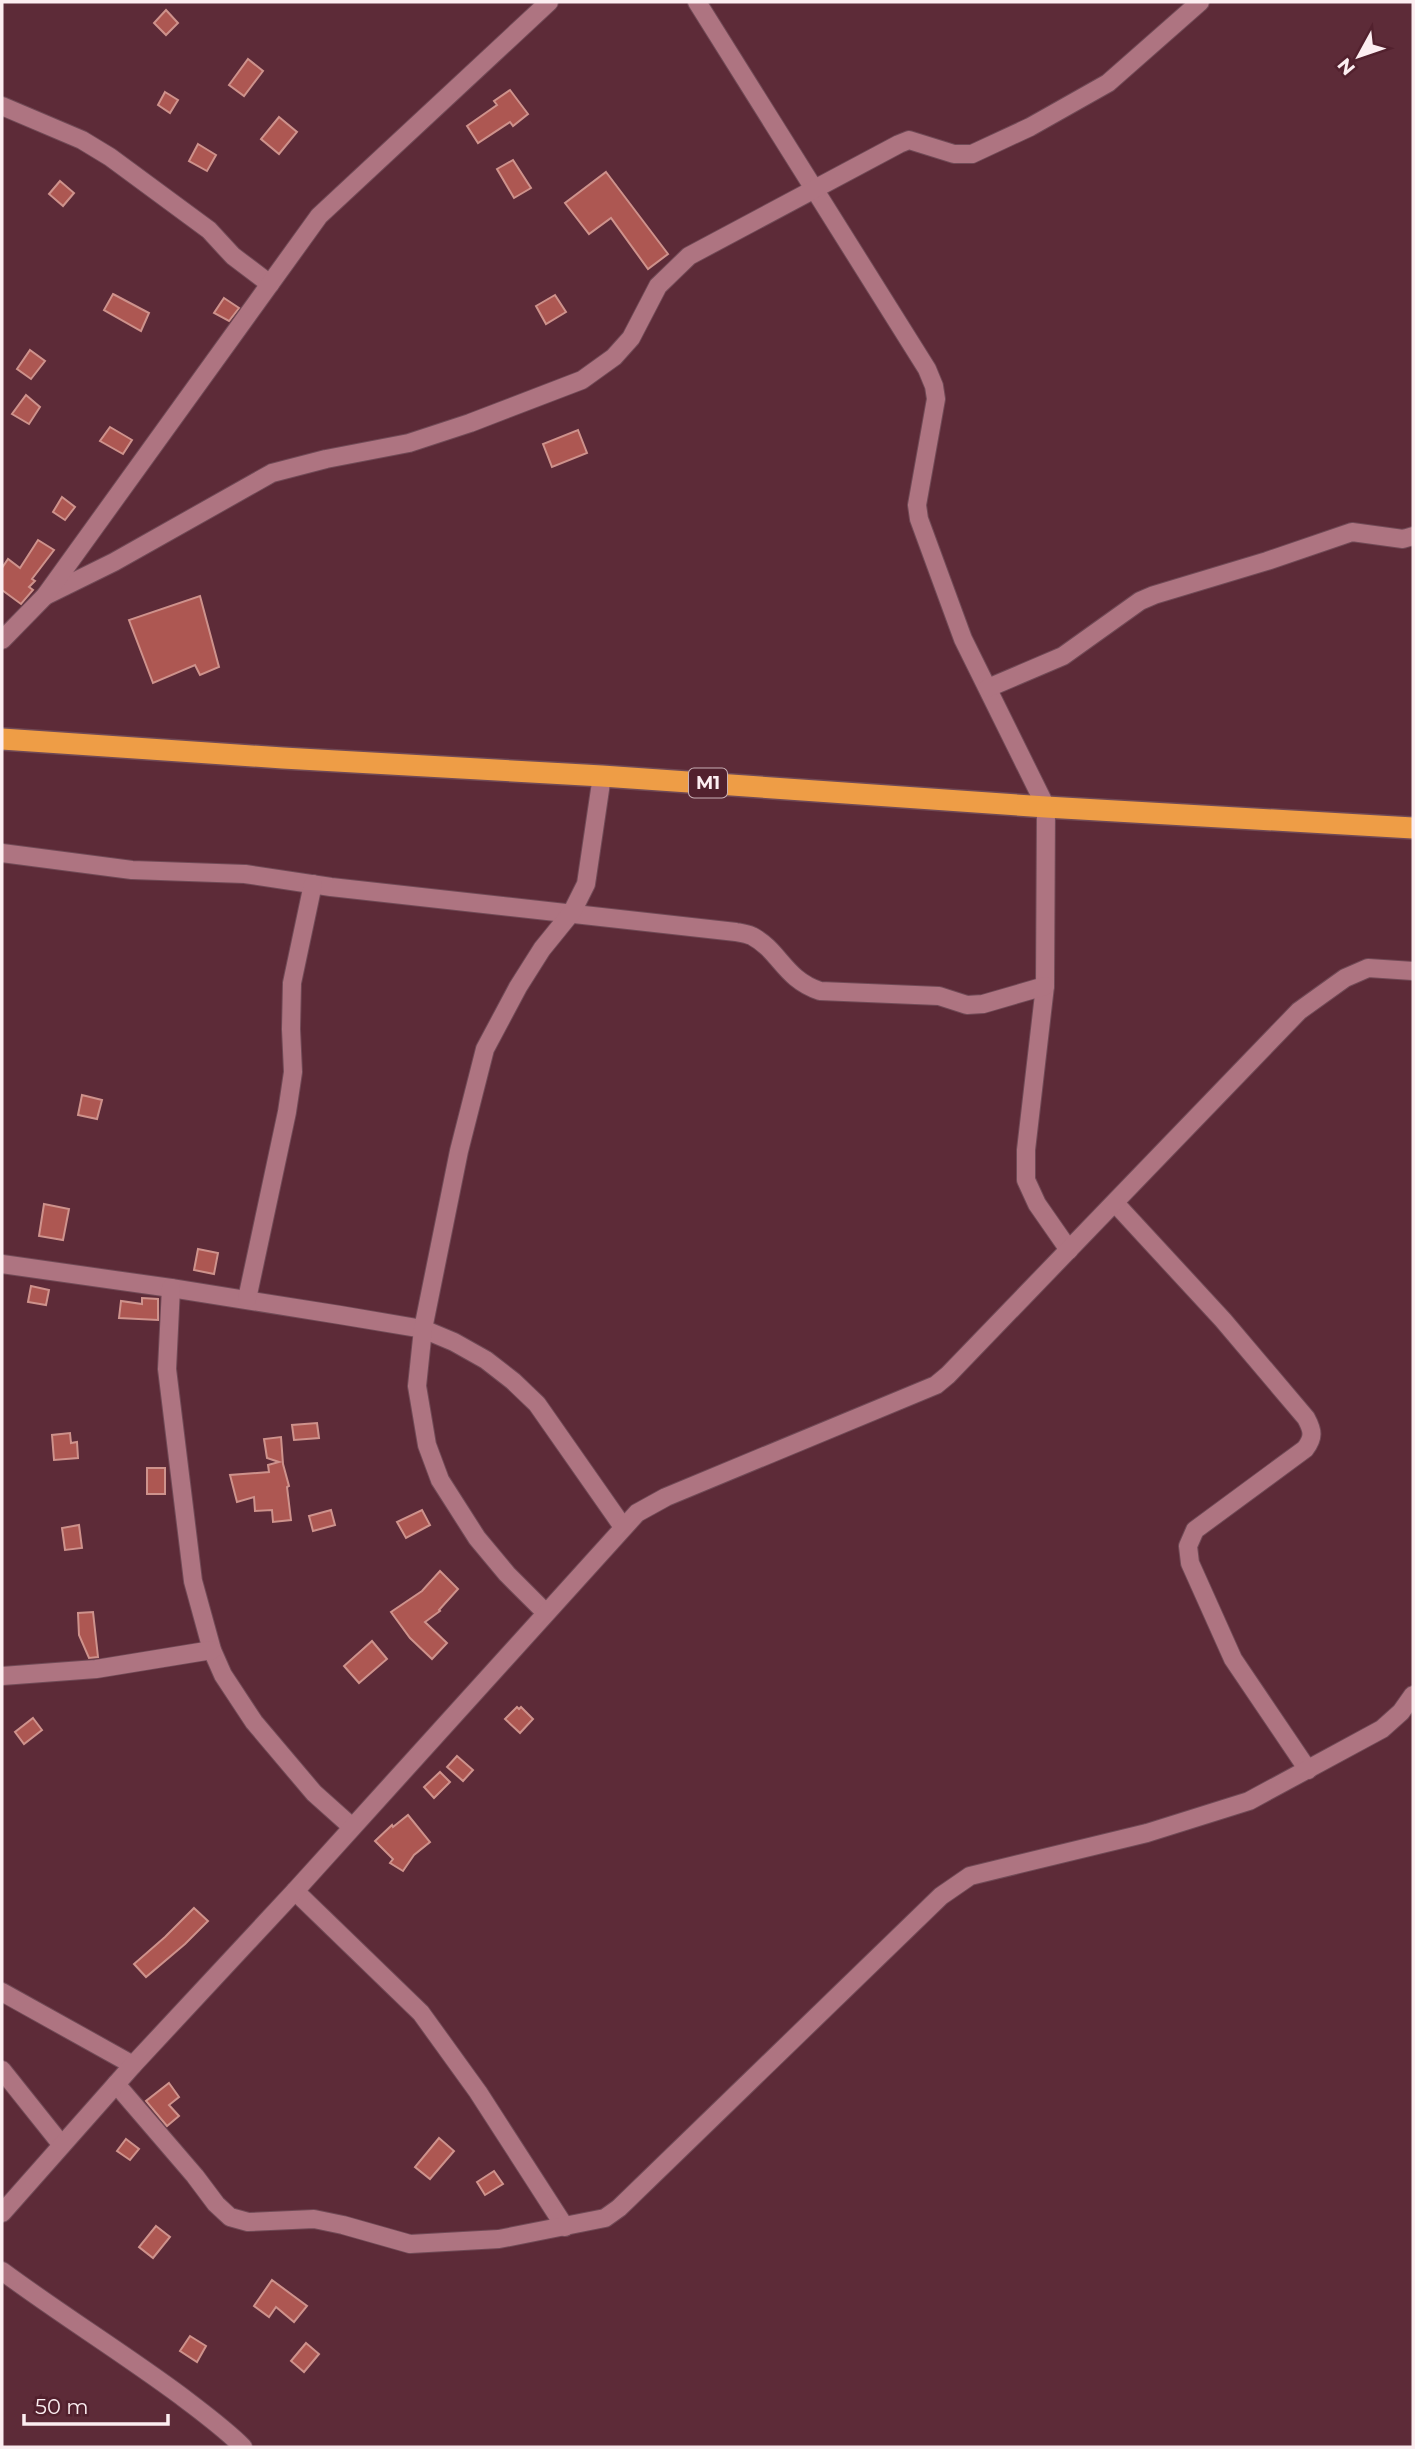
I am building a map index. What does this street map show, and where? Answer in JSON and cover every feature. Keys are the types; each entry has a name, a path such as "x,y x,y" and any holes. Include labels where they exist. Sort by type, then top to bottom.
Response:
{"highway":[{"name":"M1","path":"2,739 1046,807 1413,828"}],"street":[{"path":"2,640 44,596 319,216 549,2"},
{"path":"697,2 927,369 934,386 936,399 918,512 963,639 1046,807 1045,986 1026,1150 1027,1180 1037,1204 1069,1250"},
{"path":"44,596 114,562 272,473 326,458 409,443 582,380 614,357 631,338 659,286 688,256 909,141 954,154 972,154 1030,127 1108,83 1200,2"},
{"path":"2,106 82,140 110,157 199,222 233,256 270,284"},
{"path":"988,688 1063,656 1140,601 1154,595 1352,532 1403,540 1413,536"},
{"path":"545,1613 477,1538 440,1480 426,1445 417,1386 423,1329 459,1151 485,1049 524,977 542,949 572,912 586,884 602,776"},
{"path":"2,853 132,870 245,874 736,932 752,936 796,979 820,991 939,996 967,1006 1045,986"},
{"path":"247,1299 287,1112 293,1072 292,984 313,884"},
{"path":"2,2213 61,2144 295,1891 637,1513 666,1497 936,1385 1299,1011 1322,992 1368,968 1413,971"},
{"path":"1115,1203 1223,1320 1306,1418 1312,1429 1312,1439 1305,1449 1195,1530 1188,1546 1190,1563 1233,1659 1308,1770"},
{"path":"2,1264 171,1287 423,1329 454,1342 486,1360 537,1404 624,1527"},
{"path":"171,1287 167,1369 193,1581 212,1650 223,1675 270,1741 314,1793 352,1828"},
{"path":"2,1676 96,1669 212,1650"},
{"path":"116,2084 216,2204 230,2217 248,2222 314,2219 411,2244 499,2239 605,2218 619,2208 941,1896 970,1876 1147,1833 1249,1801 1382,1729 1401,1712 1413,1695"},
{"path":"295,1891 421,2013 478,2092 565,2227"},
{"path":"2,1992 133,2065"},
{"path":"2,2070 61,2144"},
{"path":"2,2271 53,2309 146,2370 229,2432 243,2447"}],"building":[{"path":"166,10 178,23 166,35 154,23"},
{"path":"248,59 263,71 244,96 229,85"},
{"path":"510,90 528,114 513,126 510,122 478,143 467,126 497,105 494,101"},
{"path":"165,92 178,100 170,113 158,105"},
{"path":"279,117 297,132 279,154 261,139"},
{"path":"198,144 216,155 207,171 189,161"},
{"path":"513,160 531,188 514,198 497,169"},
{"path":"606,172 668,254 648,269 611,218 589,234 565,203"},
{"path":"60,181 74,193 63,206 49,194"},
{"path":"113,294 149,313 141,331 104,310"},
{"path":"555,295 566,312 546,324 536,306"},
{"path":"224,298 239,308 229,321 214,313"},
{"path":"30,350 45,361 31,379 17,369"},
{"path":"26,395 40,407 29,424 12,414"},
{"path":"110,427 132,440 123,454 100,441"},
{"path":"578,430 587,453 552,467 543,444"},
{"path":"62,497 75,507 65,520 53,512"},
{"path":"38,540 54,550 32,579 35,581 29,587 33,590 21,604 2,590 2,568 8,559 20,568"},
{"path":"200,596 219,667 200,675 195,665 153,683 129,620"},
{"path":"82,1095 102,1100 97,1119 78,1115"},
{"path":"44,1204 69,1209 63,1240 39,1236"},
{"path":"198,1249 218,1253 214,1274 194,1270"},
{"path":"31,1286 49,1290 46,1305 28,1302"},
{"path":"142,1298 158,1299 158,1320 119,1318 121,1301 142,1304"},
{"path":"317,1423 319,1438 294,1440 292,1425"},
{"path":"70,1433 71,1443 77,1442 78,1458 54,1460 52,1435"},
{"path":"281,1437 291,1520 273,1522 272,1510 255,1511 254,1497 237,1502 230,1475 269,1472 268,1465 279,1462 267,1458 264,1439"},
{"path":"147,1468 165,1468 165,1494 147,1494"},
{"path":"331,1510 335,1525 313,1531 309,1516"},
{"path":"422,1510 430,1525 406,1538 397,1522"},
{"path":"79,1525 82,1548 65,1550 62,1528"},
{"path":"440,1571 458,1589 440,1611 425,1622 447,1643 432,1659 410,1638 391,1612 422,1591"},
{"path":"93,1612 98,1657 89,1658 79,1635 78,1613"},
{"path":"372,1641 387,1659 359,1683 344,1666"},
{"path":"517,1707 521,1707 533,1719 520,1733 505,1719"},
{"path":"33,1718 42,1730 24,1744 15,1732"},
{"path":"457,1756 473,1770 463,1781 447,1767"},
{"path":"440,1772 450,1782 434,1798 424,1787"},
{"path":"408,1815 430,1842 414,1855 403,1871 390,1863 393,1859 375,1841"},
{"path":"194,1908 208,1921 146,1977 134,1964"},
{"path":"169,2083 179,2097 169,2105 179,2116 167,2126 146,2101"},
{"path":"439,2138 454,2151 430,2179 415,2167"},
{"path":"126,2139 139,2149 130,2160 117,2151"},
{"path":"494,2171 503,2184 485,2195 477,2182"},
{"path":"156,2226 170,2237 153,2258 139,2247"},
{"path":"272,2280 307,2306 294,2322 276,2307 269,2317 254,2306"},
{"path":"190,2336 206,2346 197,2362 180,2351"},
{"path":"306,2343 319,2354 304,2372 291,2361"}]}
